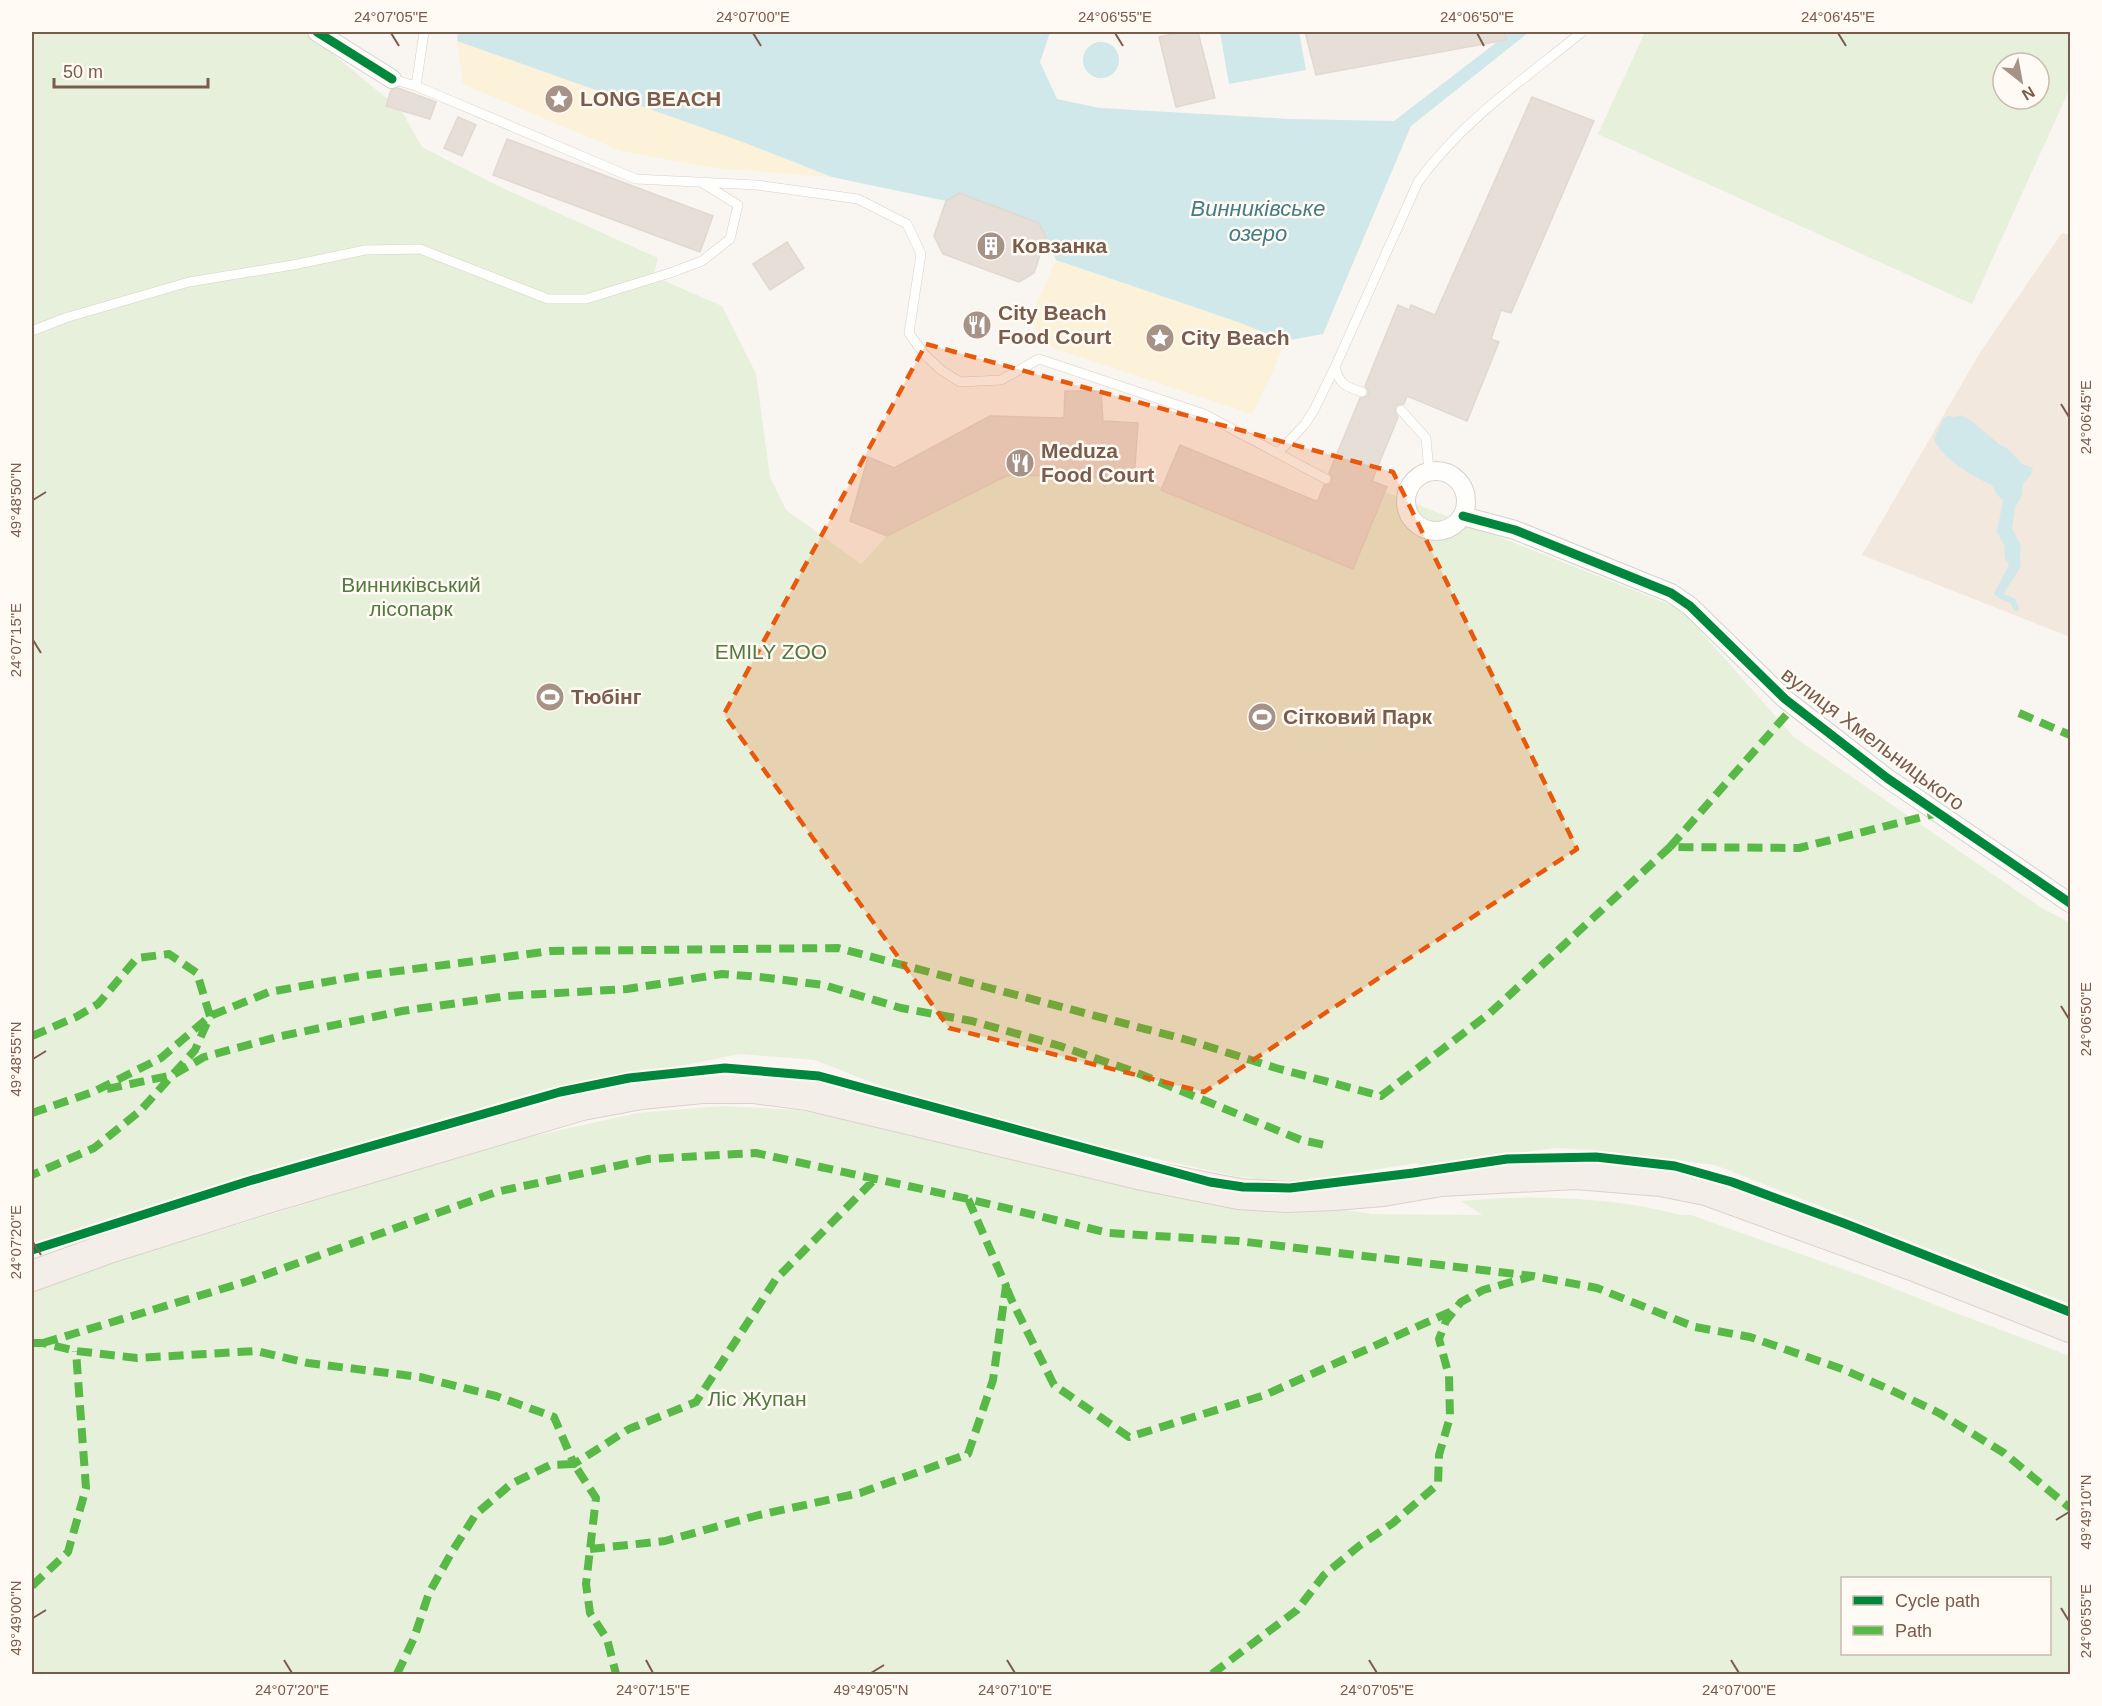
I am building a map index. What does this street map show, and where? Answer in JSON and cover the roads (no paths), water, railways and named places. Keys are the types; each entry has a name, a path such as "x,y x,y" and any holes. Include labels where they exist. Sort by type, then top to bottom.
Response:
{"main road":[{"path":"32,1276 108,1248 264,1199 582,1105 641,1094 702,1088 753,1088 807,1095 1138,1174 1239,1194 1286,1197 1334,1195 1383,1191 1441,1181 1576,1174 1661,1181 1706,1190 1917,1267 2070,1327"}],"street":[{"path":"317,32 392,79"},
{"path":"1439,470 1448,472 1462,485 1466,494 1463,516 1451,527 1432,531 1415,524 1409,516 1405,503 1407,488 1420,474 1439,470"},
{"name":"вулиця Хмельницького","path":"1463,516 1515,530 1671,593 1690,606 1785,699 1887,778 2070,903"}],"lane":[{"path":"416,86 424,32"},
{"path":"1278,453 1305,424 1314,410 1418,182 1430,165 1459,133 1513,85 1582,32"},
{"path":"392,79 416,86 636,179 757,185 858,199 907,224 921,254 909,333 932,362 960,382 1001,380 1039,359 1204,414 1326,479"},
{"path":"32,331 65,318 189,282 293,265 365,250 420,249 548,299 586,299 702,261 730,239 738,205 700,182"},
{"path":"1335,367 1337,377 1344,387 1362,392"},
{"path":"1401,410 1426,438 1429,471"}],"water":[{"name":"Винниківське озеро","path":"458,32 1050,32 1040,62 1057,99 1100,108 1290,119 1394,121 1510,32 1529,32 1411,126 1323,334 1285,341 1238,322 1056,260 1039,223 959,193 946,201 832,177 740,141 457,41"},
{"path":"1220,32 1299,32 1306,70 1229,84"},
{"path":"1101,42 1114,47 1119,60 1114,73 1101,78 1088,73 1083,60 1088,47"},
{"path":"1960,415 1969,419 2000,445 2007,448 2022,464 2033,468 2023,484 2022,495 2015,508 2012,528 2021,546 2020,568 2001,598 1994,593 2009,565 2005,558 2004,545 1997,532 2003,500 1996,494 1993,486 1968,472 1944,454 1934,439 1943,419 1947,416"}],"waterway":[{"path":"1999,591 2001,596 2013,601 2016,608"}],"place":[{"name":"LONG BEACH","path":"559,99"},
{"name":"Ковзанка","path":"991,246"},
{"name":"City Beach Food Court","path":"977,325"},
{"name":"City Beach","path":"1160,338"},
{"name":"Meduza Food Court","path":"1020,463"},
{"name":"Тюбінг","path":"550,697"},
{"name":"Сітковий Парк","path":"1262,717"}],"park label":[{"name":"Винниківський лісопарк","path":"411,597"},
{"name":"EMILY ZOO","path":"771,652"},
{"name":"Ліс Жупан","path":"757,1399"}]}
